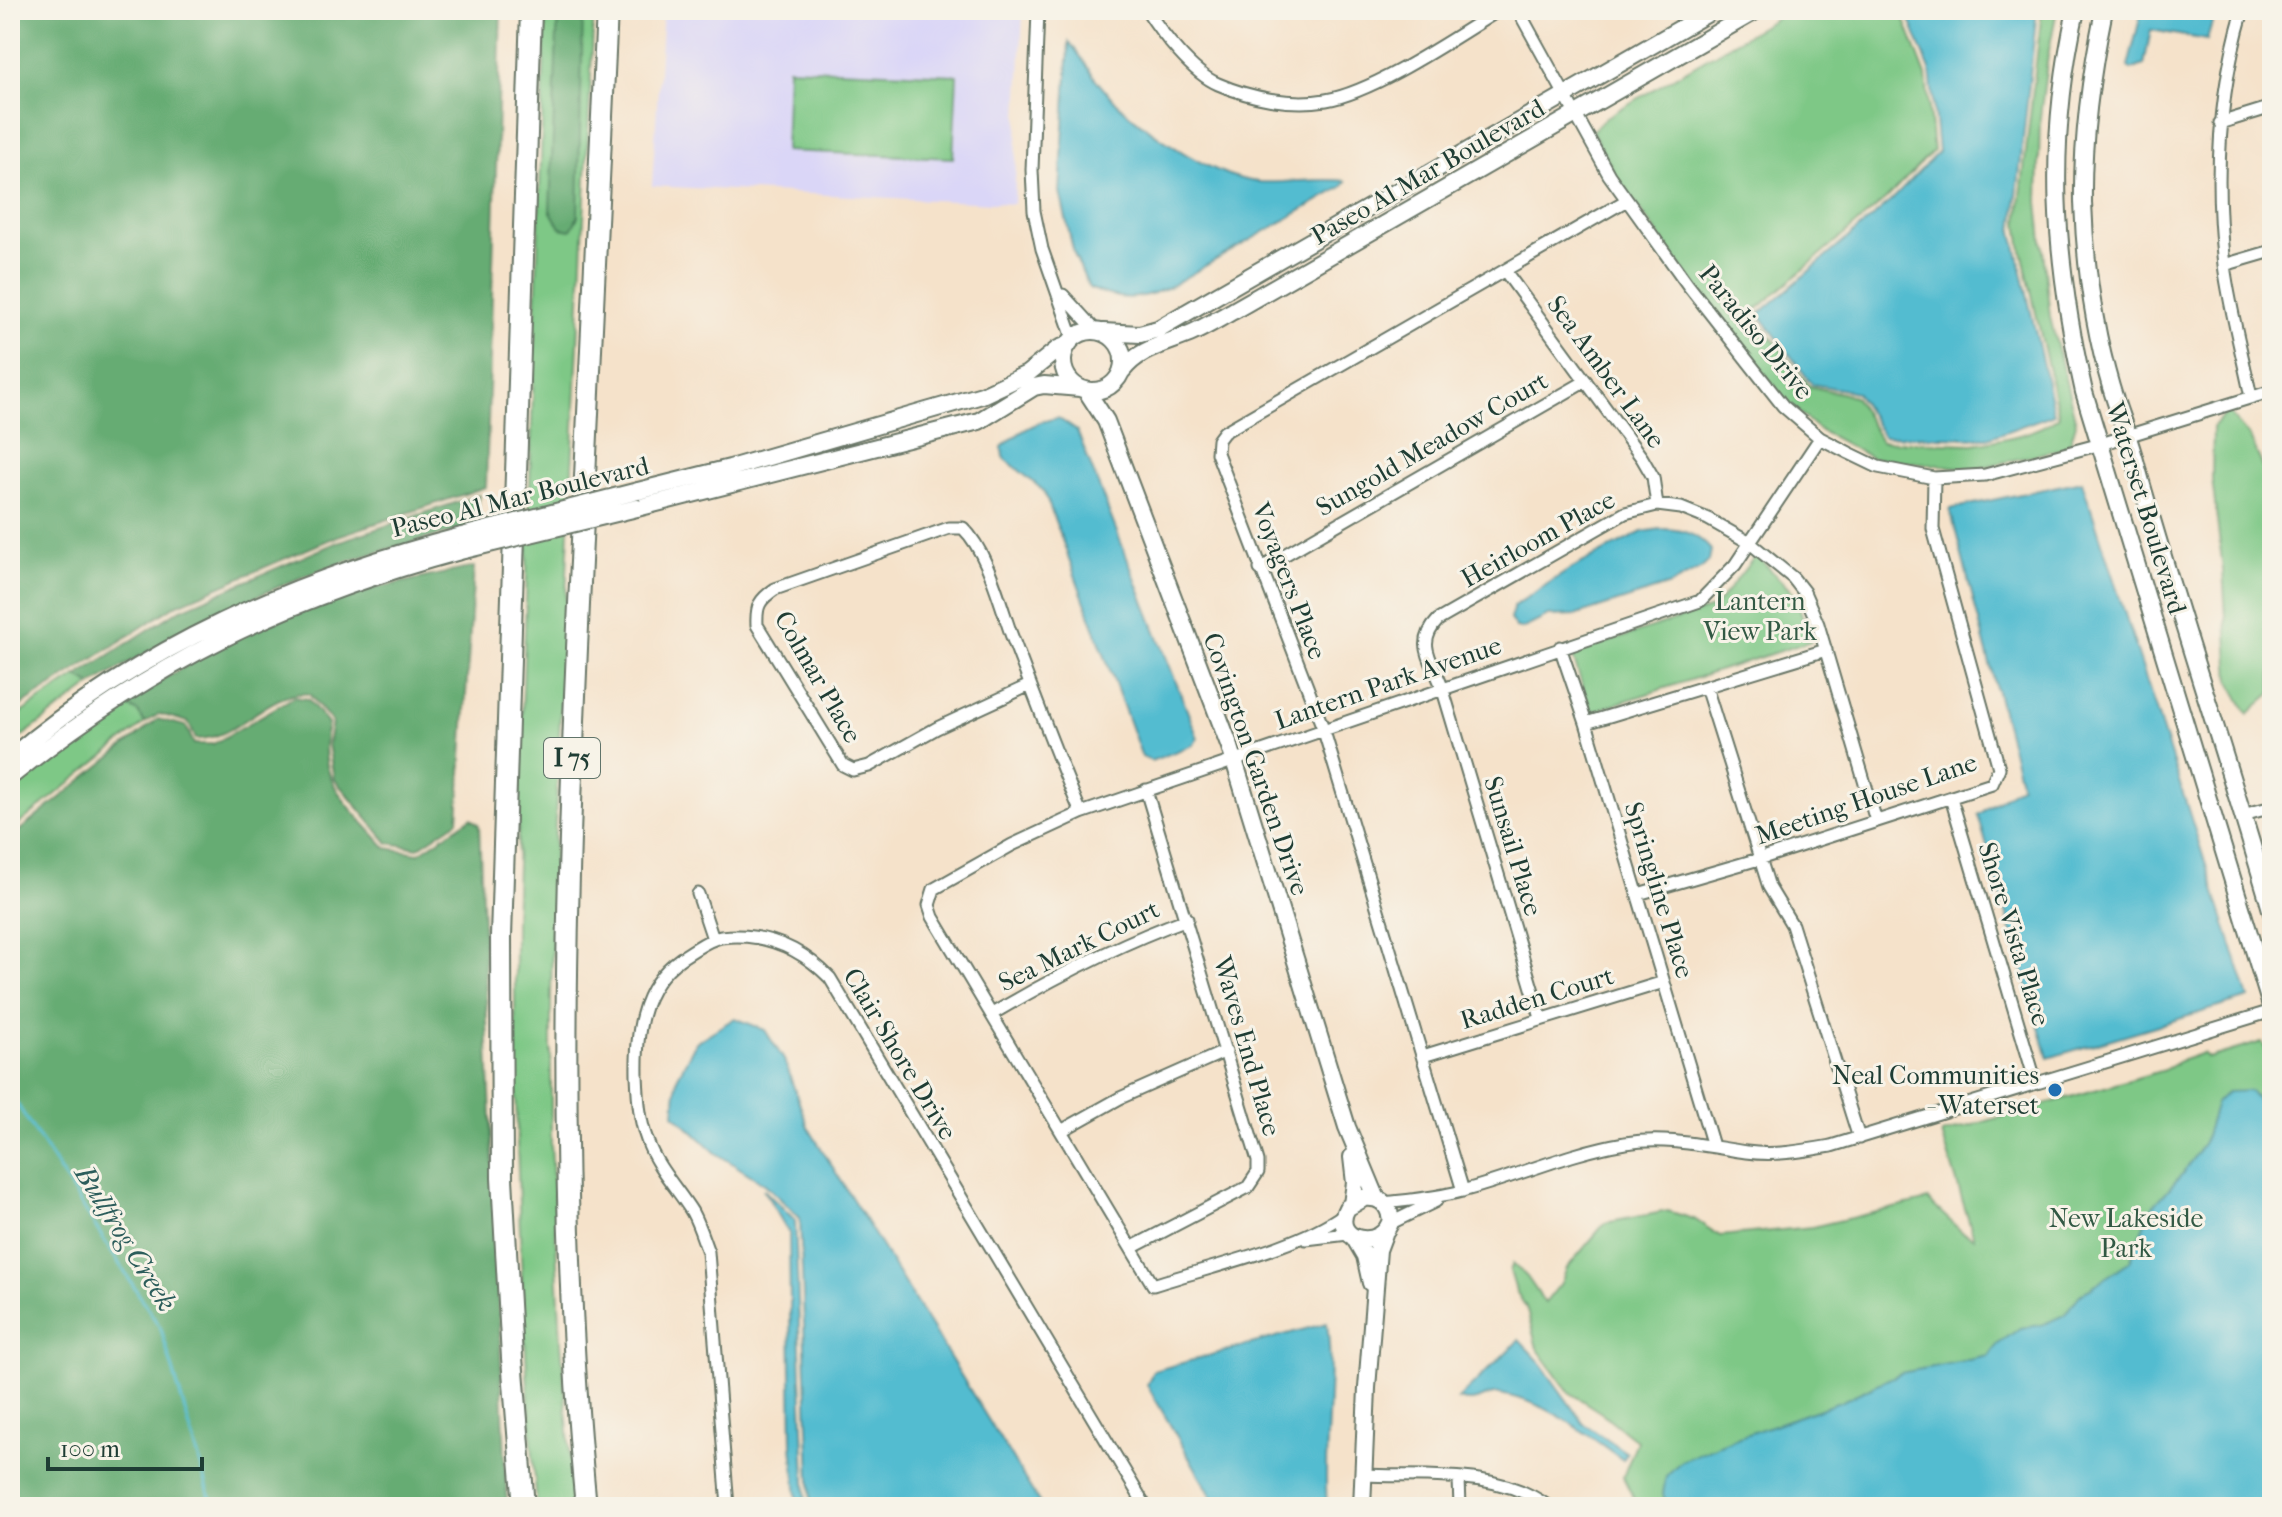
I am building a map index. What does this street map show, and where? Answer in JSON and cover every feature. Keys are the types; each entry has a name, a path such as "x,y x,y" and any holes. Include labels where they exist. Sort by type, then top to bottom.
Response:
{"highway":[{"name":"I 75","path":"524,1507 502,1178 501,937 531,10"},
{"name":"I 75","path":"586,1507 571,1289 566,1124 566,950 570,787 607,10"}],"main road":[{"name":"Paseo Al Mar Boulevard","path":"1100,332 1140,334 1158,329 1713,10"},
{"name":"Paseo Al Mar Boulevard","path":"1118,377 1128,362 1155,345 1193,333 1233,311 1757,10"},
{"name":"Waterset Boulevard","path":"2076,10 2065,62 2057,136 2056,197 2060,261 2069,323 2084,392 2272,1010"},
{"name":"Waterset Boulevard","path":"2104,10 2093,62 2083,203 2088,265 2097,318 2111,385 2272,913"},
{"path":"1106,421 1109,395 1118,377 1123,357 1121,348 1115,340 1100,332 1080,334 1064,354 1064,369 1069,378 1083,389 1100,390 1118,377"},
{"name":"Paseo Al Mar Boulevard","path":"10,777 89,717 167,667 270,615 435,550 999,389 1027,374 1071,342"},
{"name":"Paseo Al Mar Boulevard","path":"10,758 111,683 200,632 297,587 369,561 435,550 735,482 979,421 1023,393 1044,385 1083,389"},
{"name":"Covington Garden Drive","path":"1083,389 1106,421 1234,759 1347,1127 1380,1201 1390,1211 1378,1250 1367,1388 1362,1507"},
{"name":"Covington Garden Drive","path":"1347,1127 1354,1172 1343,1223 1365,1256 1375,1308"},
{"path":"1348,1209 1364,1198 1380,1201"},
{"path":"1351,1237 1370,1240 1387,1228"}],"street":[{"path":"1038,10 1032,191 1042,249 1057,288 1071,342"},
{"path":"1147,10 1173,48 1216,83 1278,101 1326,100 1371,85 1499,10"},
{"name":"Paradiso Drive","path":"1518,10 1609,175 1688,285 1783,406 1820,438 1878,467 1934,478 1985,475 2101,444 2272,391"},
{"path":"2243,10 2224,87 2219,198 2224,265 2251,397"},
{"path":"2220,123 2272,107"},
{"name":"Voyagers Place","path":"1457,1192 1423,1056 1323,728 1217,453 1218,440 1224,432 1627,200"},
{"path":"2224,265 2272,251"},
{"name":"Sea Amber Lane","path":"1505,271 1642,458 1653,477 1657,505"},
{"path":"1057,288 1100,332"},
{"name":"Sungold Meadow Court","path":"1260,569 1586,381"},
{"name":"Lantern Park Avenue","path":"1289,1242 1153,1285 933,917 929,905 934,889 1012,845 1081,813 1700,601 1735,565 1820,438"},
{"name":"Meeting House Lane","path":"1638,894 1759,859 1992,784 1999,768 1933,529 1934,478"},
{"name":"Heirloom Place","path":"1442,687 1425,638 1438,620 1625,513 1657,505 1681,508 1708,519 1750,543 1780,566 1804,592 1826,650 1876,821"},
{"name":"Colmar Place","path":"1030,685 937,728 869,766 853,770 843,765 757,625 756,609 761,599 775,589 949,528 963,528 975,539 1030,685 1054,751 1081,813"},
{"name":"Springline Place","path":"1560,647 1586,723 1713,1146"},
{"path":"1586,723 1826,650"},
{"name":"Sunsail Place","path":"1442,687 1541,1018"},
{"path":"1706,687 1759,859 1769,887 1792,925 1859,1138"},
{"name":"Waves End Place","path":"1131,1248 1236,1193 1254,1180 1258,1161 1146,790"},
{"name":"Shore Vista Place","path":"1951,798 2036,1083"},
{"path":"2243,815 2272,807"},
{"path":"698,894 713,939"},
{"name":"Sea Mark Court","path":"992,1014 1051,979 1100,955 1187,919"},
{"name":"Clair Shore Drive","path":"728,1507 708,1252 693,1214 652,1152 640,1113 638,1026 653,989 679,959 713,939 741,935 768,939 794,949 830,978 1146,1507"},
{"name":"Radden Court","path":"1423,1056 1664,982"},
{"path":"1380,1201 1414,1201 1457,1192 1625,1143 1655,1140 1748,1153 1785,1154 1831,1146 2272,1010"},
{"path":"1061,1131 1120,1098 1226,1051"},
{"path":"1387,1228 1457,1192"},
{"path":"1289,1242 1328,1225 1348,1209"},
{"path":"1289,1242 1351,1237"},
{"path":"1363,1475 1500,1483 1533,1496 1549,1507"},
{"path":"1459,1479 1460,1507"}],"shaded area":[{"path":"663,10 1023,10 1014,204 652,186"}],"green space":[{"path":"10,10 501,10 486,487 338,536 176,605 10,713"},
{"path":"546,10 594,10 555,823 551,993 551,1143 561,1343 574,1507 537,1507 522,1288 516,1069 515,923"},
{"path":"558,10 583,10 578,217 571,230 560,228 550,210"},
{"path":"1790,10 1901,10 1926,76 1933,151 1886,199 1756,310 1756,317 1809,386 1854,396 1881,441 1973,444 2030,432 2059,416 2018,222 2042,10 2057,10 2040,117 2038,202 2050,317 2076,423 2069,447 1975,469 1872,458 1819,430 1787,402 1692,282 1614,173 1592,131 1606,117"},
{"path":"788,68 957,75 953,158 785,151"},
{"path":"2227,411 2250,437 2272,488 2272,693 2248,714 2230,681 2223,570 2212,479 2213,427"},
{"path":"479,495 477,526 365,556 300,578 194,627 92,685 77,676 179,610 340,541"},
{"name":"Lantern View Park","path":"1756,555 1795,595 1811,641 1591,712 1572,654 1715,607"},
{"path":"474,567 458,821 418,848 388,843 334,779 328,744 332,722 309,694 280,699 225,732 196,739 188,722 159,714 145,723 138,712 121,702 251,630 342,595"},
{"path":"77,676 92,685 10,745 10,720"},
{"path":"294,697 308,699 328,724 325,745 331,778 349,806 386,848 419,853 471,818 479,825 507,1507 10,1507 10,838 158,719 186,726 194,744 213,744"},
{"path":"121,702 138,712 145,723 10,831 10,782"},
{"name":"New Lakeside Park","path":"2262,1042 2272,1062 2272,1507 1638,1507 1623,1477 1637,1441 1569,1392 1537,1348 1526,1307 1516,1291 1510,1271 1513,1263 1545,1303 1561,1283 1567,1268 1605,1223 1668,1211 1694,1219 1720,1236 1812,1227 1928,1200 1962,1232 1974,1238 1942,1134 2164,1070 2203,1053 2208,1058"}],"water":[{"path":"1252,10 1342,10 1308,21 1285,22"},
{"path":"1906,10 2037,10 2013,232 2054,414 1988,438 1883,436 1856,392 1812,384 1759,314 1889,203 1938,152 1930,70"},
{"path":"2142,10 2216,10 2207,40 2151,30 2144,65 2131,70 2128,67"},
{"path":"1069,42 1116,102 1153,132 1196,160 1219,171 1259,182 1346,181 1342,187 1167,288 1128,298 1089,288 1074,254 1060,192"},
{"path":"1058,418 1077,431 1198,738 1193,745 1151,761 1142,757 1044,491 1003,457 1002,447 1015,437 1035,425"},
{"path":"2082,481 2249,998 2048,1058 1978,815 2021,785 1950,509"},
{"path":"1660,529 1682,531 1694,536 1711,550 1709,561 1670,585 1577,615 1548,616 1522,629 1516,628 1510,619 1514,606 1572,568 1642,532"},
{"path":"735,1018 765,1030 784,1060 808,1127 1042,1507 811,1507 800,1218 766,1185 716,1153 674,1114 677,1078 696,1042"},
{"name":"New Lakeside Park","path":"2250,1091 2272,1116 2272,1507 1668,1507 1663,1494 1666,1476 1681,1461 1840,1402 1901,1373 1989,1356 1997,1345 2020,1328 2042,1325 2064,1315 2080,1295 2130,1261 2150,1210 2183,1173 2204,1142 2216,1103 2227,1092"},
{"path":"763,1189 795,1220 806,1507 798,1507 792,1445 789,1233"},
{"path":"1327,1323 1330,1369 1327,1507 1218,1507 1147,1385 1153,1371"},
{"path":"1519,1340 1538,1360 1583,1423 1627,1453 1623,1460 1565,1420 1534,1404 1500,1394 1471,1401 1458,1399"}],"waterway":[{"name":"Bullfrog Creek","path":"10,1093 161,1329 213,1507"}],"place":[{"name":"Neal Communities - Waterset","path":"2055,1090"}]}
